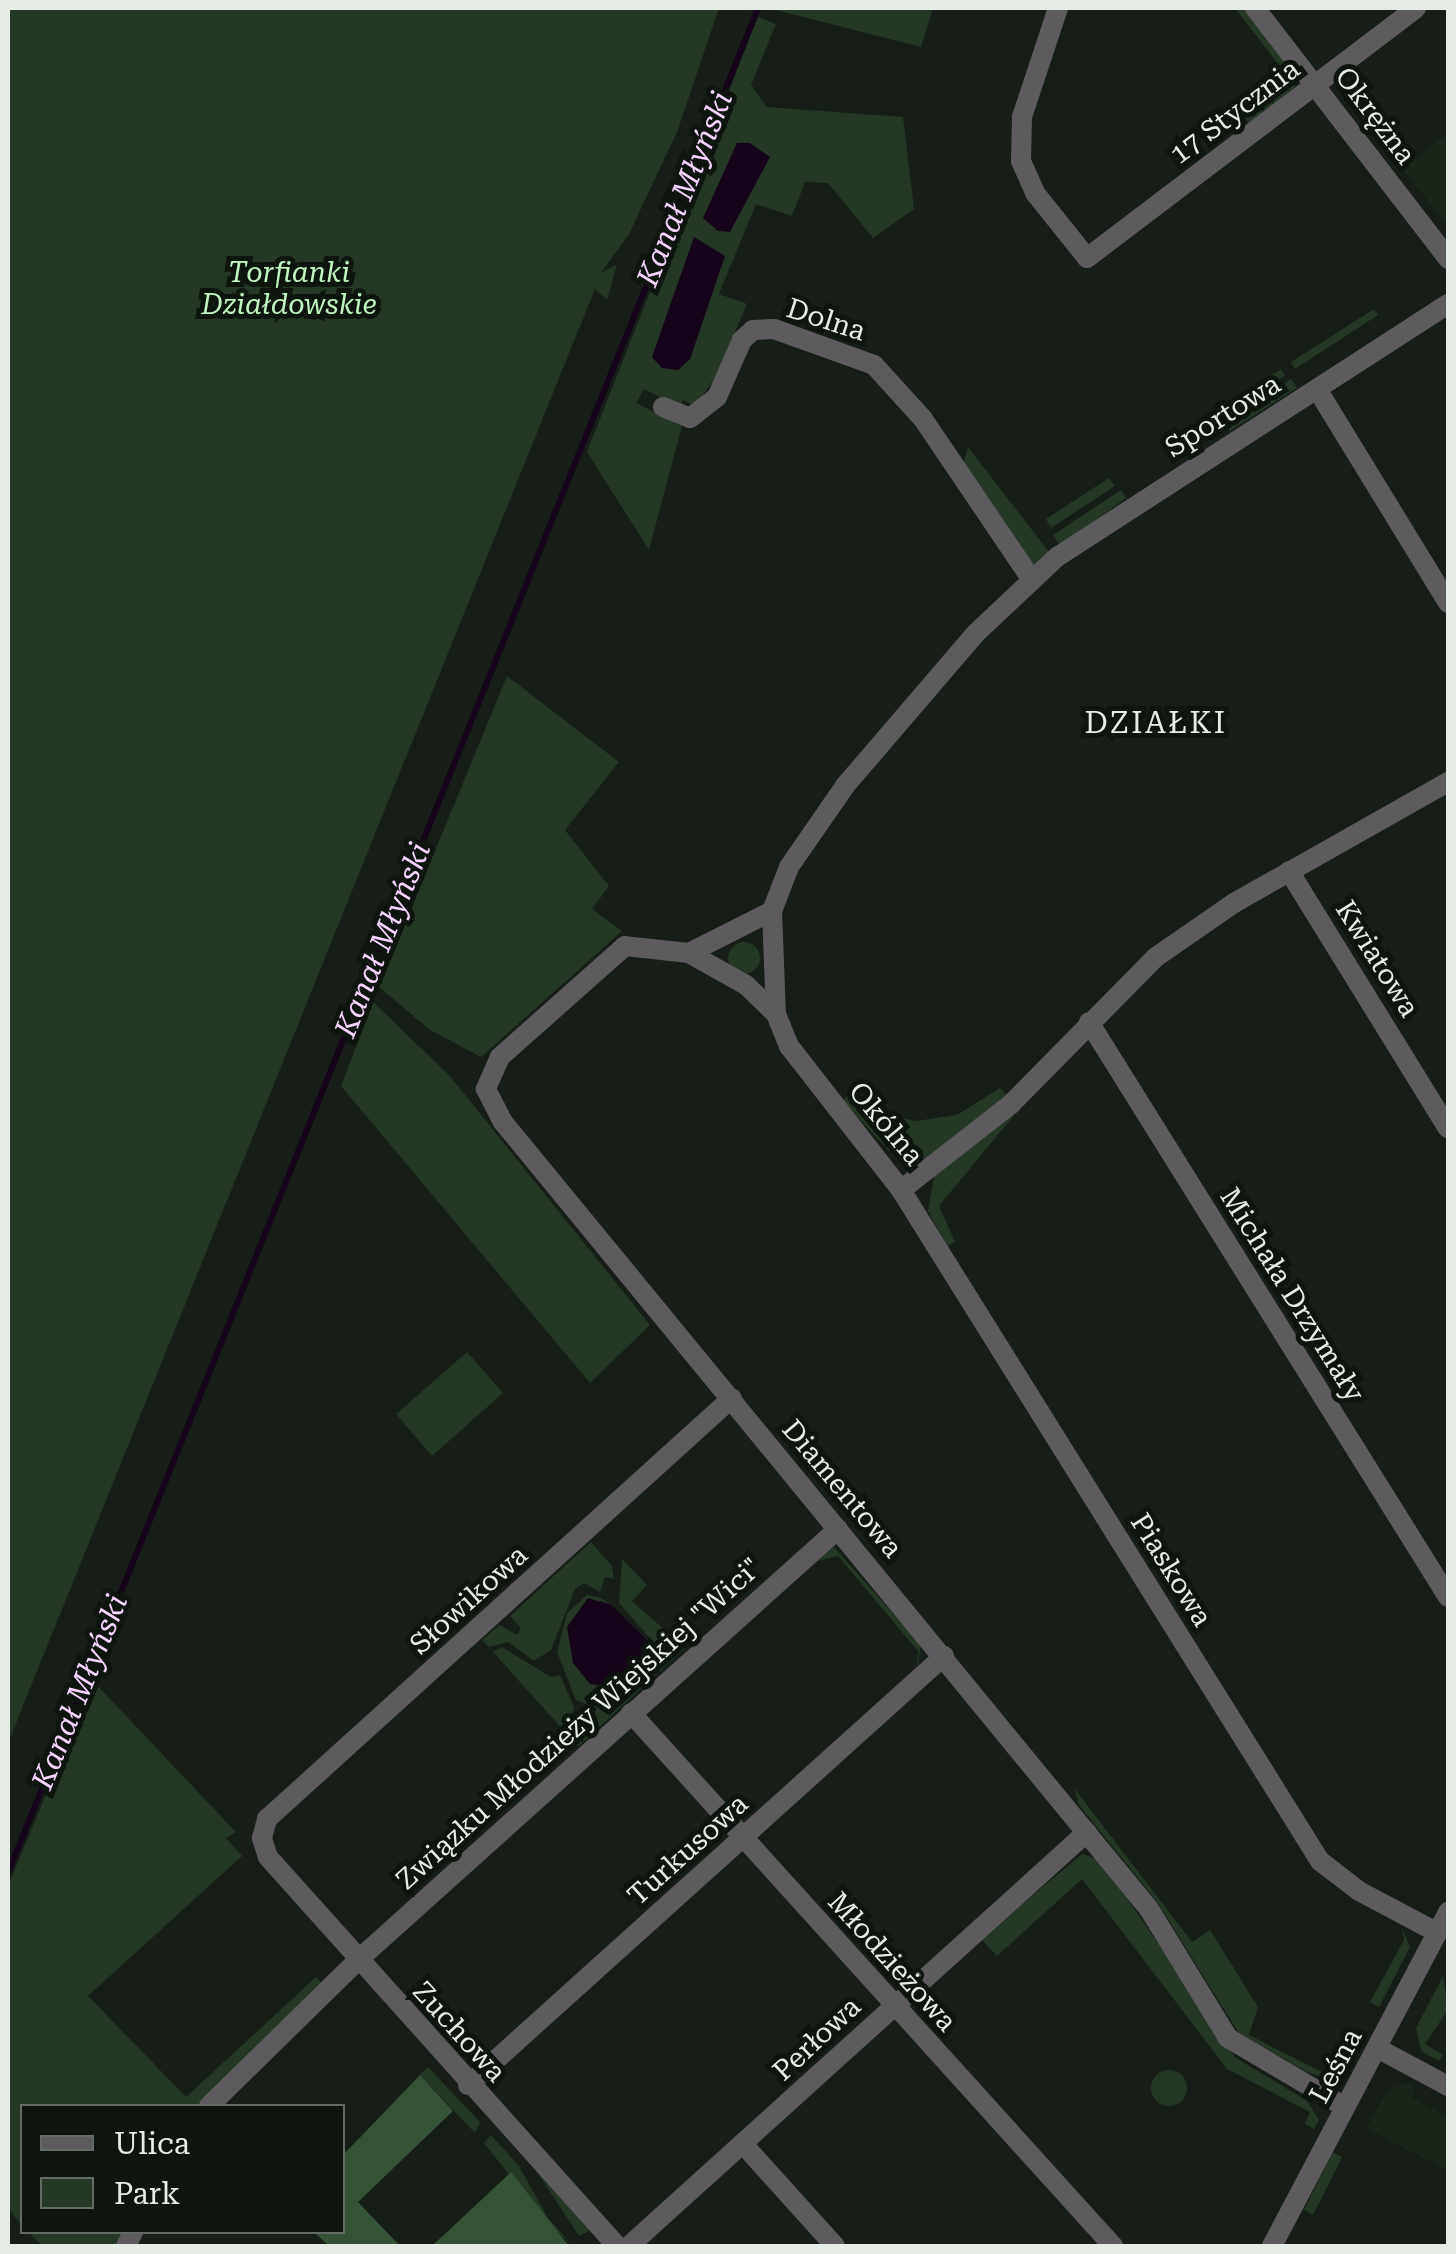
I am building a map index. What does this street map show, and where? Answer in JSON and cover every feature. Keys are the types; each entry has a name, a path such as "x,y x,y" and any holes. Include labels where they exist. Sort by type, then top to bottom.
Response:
{"street":[{"name":"17 Stycznia","path":"1058,8 1022,117 1021,162 1035,193 1087,258 1416,8"},
{"name":"Okrężna","path":"1255,8 1448,259"},
{"name":"Sportowa","path":"1032,580 1058,556 1448,304"},
{"name":"Dolna","path":"663,407 690,418 716,397 742,340 753,330 774,328 874,365 955,463 1032,580"},
{"path":"1317,388 1448,603"},
{"name":"Okólna","path":"1032,580 976,632 844,786 800,847 772,911 769,958 776,1014 789,1046 902,1190 1011,1104 1156,958 1290,871 1448,782"},
{"name":"Kwiatowa","path":"1290,871 1448,1128"},
{"path":"690,953 772,911"},
{"path":"745,925 769,958 746,985"},
{"path":"720,970 722,937"},
{"name":"Diamentowa","path":"776,1014 746,985 690,953 644,944 616,949 500,1056 486,1090 502,1122 1149,1909 1228,2038 1345,2107"},
{"name":"Michała Drzymały","path":"1089,1022 1448,1597"},
{"name":"Piaskowa","path":"902,1190 1320,1861 1360,1891 1438,1933"},
{"name":"Słowikowa","path":"263,1852 267,1819 732,1398"},
{"name":"Związku Młodzieży Wiejskiej \"Wici\"","path":"211,2104 358,1960 838,1528"},
{"name":"Turkusowa","path":"468,2085 944,1656"},
{"name":"Młodzieżowa","path":"630,1713 1113,2246"},
{"name":"Perłowa","path":"629,2246 1087,1832"},
{"name":"Zuchowa","path":"263,1852 468,2085 617,2246"},
{"name":"Leśna","path":"1272,2246 1448,1912"},
{"path":"1377,2048 1448,2086"},
{"path":"744,2144 835,2246"}],"shaded area":[{"path":"1448,133 1448,226 1402,169"},
{"path":"737,143 750,143 770,157 730,232 718,231 703,218"},
{"path":"694,237 725,256 690,359 678,370 662,368 652,357"},
{"path":"588,1598 611,1605 651,1644 647,1666 619,1689 590,1684 573,1663 567,1627"},
{"path":"1409,2083 1415,2088 1411,2098 1448,2116 1448,2171 1366,2128 1389,2089"}],"green space":[{"name":"Torfianki Działdowskie","path":"8,8 719,8 677,132 629,234 601,273 617,264 607,300 595,289 8,1743"},
{"path":"768,8 933,8 921,47"},
{"path":"1235,8 1243,8 1295,75 1294,88 1249,124 1244,116 1282,86 1285,73"},
{"path":"758,17 776,24 751,85 767,107 903,117 914,209 873,238 828,183 805,182 792,216 756,204 719,294 747,304 717,375 695,406 683,400 680,407 644,389 636,403 682,426 649,550 587,452"},
{"path":"1374,309 1378,315 1295,369 1291,362"},
{"path":"1281,369 1285,376 1210,424 1206,417"},
{"path":"1291,379 1297,388 1230,431 1224,422"},
{"path":"968,447 1049,552 1034,565 1008,539 964,462"},
{"path":"1109,478 1115,486 1051,528 1046,519"},
{"path":"1121,490 1126,498 1060,546 1053,535"},
{"path":"507,676 619,762 565,830 609,886 592,909 622,931 481,1057 430,1030 379,987"},
{"path":"744,942 755,947 760,958 755,969 744,974 733,969 728,958 733,947"},
{"path":"373,1002 449,1075 650,1325 590,1383 341,1086"},
{"path":"1000,1088 1007,1095 927,1158 913,1160 888,1150 843,1101 848,1095 876,1113 916,1121 957,1115"},
{"path":"1035,1090 939,1206 955,1242 947,1246 928,1211 934,1177"},
{"path":"467,1352 503,1393 432,1456 396,1414"},
{"path":"591,1542 612,1566 614,1579 605,1577 600,1592 584,1583 575,1589 551,1650 534,1661 508,1642 489,1647 482,1640 500,1625 517,1635 521,1628 510,1616"},
{"path":"834,1547 921,1645 916,1673 918,1651 838,1556 818,1561 822,1550"},
{"path":"622,1559 647,1585 632,1601 685,1648 579,1746 570,1737 577,1719 588,1727 595,1722 587,1709 627,1692 665,1654 665,1645 656,1645 619,1603"},
{"path":"587,1595 601,1598 611,1605 600,1600 619,1689 647,1666 651,1648 653,1652 647,1670 618,1693 588,1705 576,1700 557,1652 567,1613"},
{"path":"502,1647 551,1677 560,1675 574,1707 566,1733 493,1652"},
{"path":"93,1681 236,1832 226,1838 242,1856 88,1996 186,2097 316,1977 322,1984 199,2104 20,2104 20,2223 8,2208 8,1886"},
{"path":"1074,1788 1192,1942 1210,1930 1258,2007 1249,2035 1330,2076 1351,2037 1360,2041 1343,2075 1327,2079 1305,2071 1238,2032 1158,1903 1079,1805"},
{"path":"1082,1854 1097,1859 1114,1879 1236,2058 1307,2101 1319,2120 1314,2129 1305,2124 1310,2112 1227,2069 1082,1879 997,1956 981,1939"},
{"path":"1402,1928 1410,1947 1379,2007 1370,2002 1404,1940"},
{"path":"1443,1976 1448,2010 1425,2044 1443,2055 1439,2061 1421,2051 1416,2028"},
{"path":"428,2067 480,2122 475,2133 420,2075"},
{"path":"1169,2070 1182,2075 1187,2088 1182,2101 1169,2106 1156,2101 1151,2088 1156,2075"},
{"path":"420,2075 453,2111 358,2202 400,2246 329,2246 316,2234 345,2234 345,2153"},
{"path":"491,2135 519,2166 548,2218 573,2246 545,2220 484,2143"},
{"path":"1333,2152 1342,2157 1313,2215 1304,2210"},
{"path":"533,2166 591,2230 579,2236"},
{"path":"511,2172 569,2246 432,2246"},
{"path":"30,2234 122,2234 115,2246 43,2246"}],"waterway":[{"name":"Kanał Młyński","path":"8,1873 758,8"}],"district":[{"name":"DZIAŁKI","path":"1156,723"}]}
